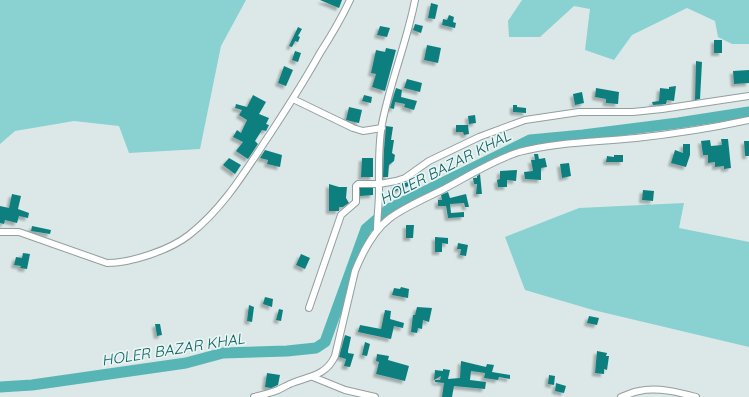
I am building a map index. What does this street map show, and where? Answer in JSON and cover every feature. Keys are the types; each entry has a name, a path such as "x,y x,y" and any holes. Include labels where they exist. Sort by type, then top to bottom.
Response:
{"street":[{"path":"0,232 19,232 107,263 133,260 156,252 188,236 206,220 229,195 293,99 339,22 350,0"},
{"path":"377,229 379,201 378,160 382,128 395,71 410,27 415,0"},
{"path":"309,308 341,215 356,202 356,186 358,184 379,184 405,178 429,161 479,137 525,120 579,112 633,112 662,109 749,96"},
{"path":"293,99 353,128 364,131 382,128"},
{"path":"254,397 313,377 326,369 333,360 346,312 355,270 366,246 377,229 390,218 403,210 457,181 517,153 542,147 588,141 636,138 749,120"},
{"path":"313,377 345,390 375,397"},
{"path":"621,397 639,391 655,390 680,393 696,397"}],"shaded area":[{"path":"0,0 246,0 221,46 200,149 129,153 119,126 74,121 15,131 0,144"},
{"path":"522,0 749,0 749,44 732,44 718,37 715,21 687,8 632,35 614,60 585,50 590,9 574,6 540,37 509,37 508,21"},
{"path":"684,203 679,228 749,242 749,347 593,310 525,290 505,237 579,208"}],"building":[{"path":"320,0 342,0 339,8"},
{"path":"431,3 438,5 435,19 428,18"},
{"path":"449,15 454,17 453,22 456,23 455,28 442,25 443,19 447,20"},
{"path":"415,24 423,26 421,33 413,30"},
{"path":"380,26 390,28 387,37 377,35"},
{"path":"298,27 302,29 298,36 300,37 298,42 295,41 292,47 289,46"},
{"path":"714,40 722,40 722,53 714,53"},
{"path":"427,45 441,48 438,63 424,60"},
{"path":"386,48 396,50 385,91 372,87 376,74 371,73 376,50 385,52"},
{"path":"295,51 301,53 298,62 292,60"},
{"path":"696,61 702,62 700,99 695,100"},
{"path":"284,66 293,70 286,86 278,83"},
{"path":"749,70 749,83 734,84 733,71"},
{"path":"407,79 422,83 420,92 404,88"},
{"path":"676,86 674,101 667,100 666,104 653,105 652,102 659,101 660,88 669,89 669,87"},
{"path":"396,88 402,90 401,97 417,101 414,110 404,107 405,104 395,102 394,109 390,108"},
{"path":"596,88 619,92 618,104 606,103 606,99 595,97"},
{"path":"582,92 584,103 575,105 573,94"},
{"path":"253,95 266,102 259,114 269,118 266,124 269,125 266,131 262,130 255,141 258,144 248,159 236,151 243,142 233,137 237,130 241,133 247,120 239,115 242,110 235,108 236,104 247,107"},
{"path":"364,95 372,97 371,103 362,101"},
{"path":"513,105 526,108 526,113 513,112"},
{"path":"349,107 362,110 359,123 346,120"},
{"path":"475,115 476,123 469,124 468,116"},
{"path":"456,125 468,125 469,134 464,135 463,132 456,132"},
{"path":"386,126 393,127 391,140 394,140 392,153 395,155 394,161 389,165 388,177 383,177 384,150"},
{"path":"721,139 728,139 731,168 724,169 724,166 715,167 715,162 708,163 708,155 703,155 701,141 710,140 711,146 722,145"},
{"path":"744,141 749,141 749,156 745,156"},
{"path":"683,144 690,144 690,155 686,167 671,163 675,150 683,153"},
{"path":"265,150 282,155 280,167 267,164 268,160 260,158"},
{"path":"534,154 538,154 539,159 545,158 547,167 541,168 541,180 525,179 524,172 533,171 531,160 535,160"},
{"path":"614,155 623,155 623,162 606,162 607,156 614,157"},
{"path":"229,158 241,165 235,174 223,165"},
{"path":"362,158 373,158 373,177 361,177"},
{"path":"569,163 571,176 562,178 560,164"},
{"path":"517,170 516,181 507,180 507,187 498,187 497,180 500,179 500,171"},
{"path":"480,174 482,194 476,194 477,184 474,184 473,178 477,178"},
{"path":"408,182 409,186 393,192 391,188"},
{"path":"329,184 339,187 347,187 346,198 349,203 343,207 339,207 339,211 329,211"},
{"path":"360,188 373,188 373,195 360,196"},
{"path":"643,190 654,191 653,201 642,200"},
{"path":"448,192 450,198 466,194 469,207 465,207 464,203 450,204 451,213 464,212 464,217 448,218 446,206 438,206 438,200 442,200 441,195"},
{"path":"12,194 21,196 18,209 29,213 28,218 19,216 17,223 5,220 4,224 0,223 0,206 9,208"},
{"path":"406,225 414,225 413,238 406,238"},
{"path":"32,226 51,230 50,234 31,231"},
{"path":"435,237 448,238 448,244 442,243 442,252 435,252"},
{"path":"458,243 468,245 466,256 460,255 461,249 457,249"},
{"path":"23,253 30,254 27,269 14,265 16,257 22,258"},
{"path":"301,254 310,258 305,269 296,265"},
{"path":"401,287 409,289 408,298 392,295 394,288 400,289"},
{"path":"265,297 273,299 272,307 263,304"},
{"path":"249,305 254,307 252,322 247,321"},
{"path":"417,307 432,308 429,322 423,320 422,329 418,328 417,333 411,332 413,315 415,315"},
{"path":"279,309 283,310 281,321 276,320"},
{"path":"385,310 391,311 390,319 404,323 403,328 394,326 391,339 358,332 360,325 381,329"},
{"path":"589,316 599,318 597,325 587,323"},
{"path":"155,324 160,324 162,335 157,336"},
{"path":"345,335 351,337 348,353 354,354 350,367 344,366 346,359 339,357"},
{"path":"365,342 370,344 367,356 362,355"},
{"path":"597,351 607,353 606,356 609,356 607,370 604,369 604,374 595,373"},
{"path":"377,354 389,356 388,360 409,366 405,381 376,374 379,362 376,361"},
{"path":"461,361 486,367 487,364 494,365 492,372 510,375 510,379 499,377 498,380 484,378 485,373 471,371 470,380 486,382 485,389 454,386 452,397 442,397 444,383 435,382 435,380 440,380 441,376 434,380 435,370 450,370 448,379 460,378"},
{"path":"267,373 280,375 278,385 271,388 265,387"},
{"path":"549,375 555,376 554,385 548,384"},
{"path":"556,383 566,386 564,393 555,391"}],"waterway":[{"name":"HOLER BAZAR KHAL","path":"0,387 32,385 186,363 223,353 287,351 316,348 325,342 366,229 389,209 530,140 678,123 749,112"}]}
